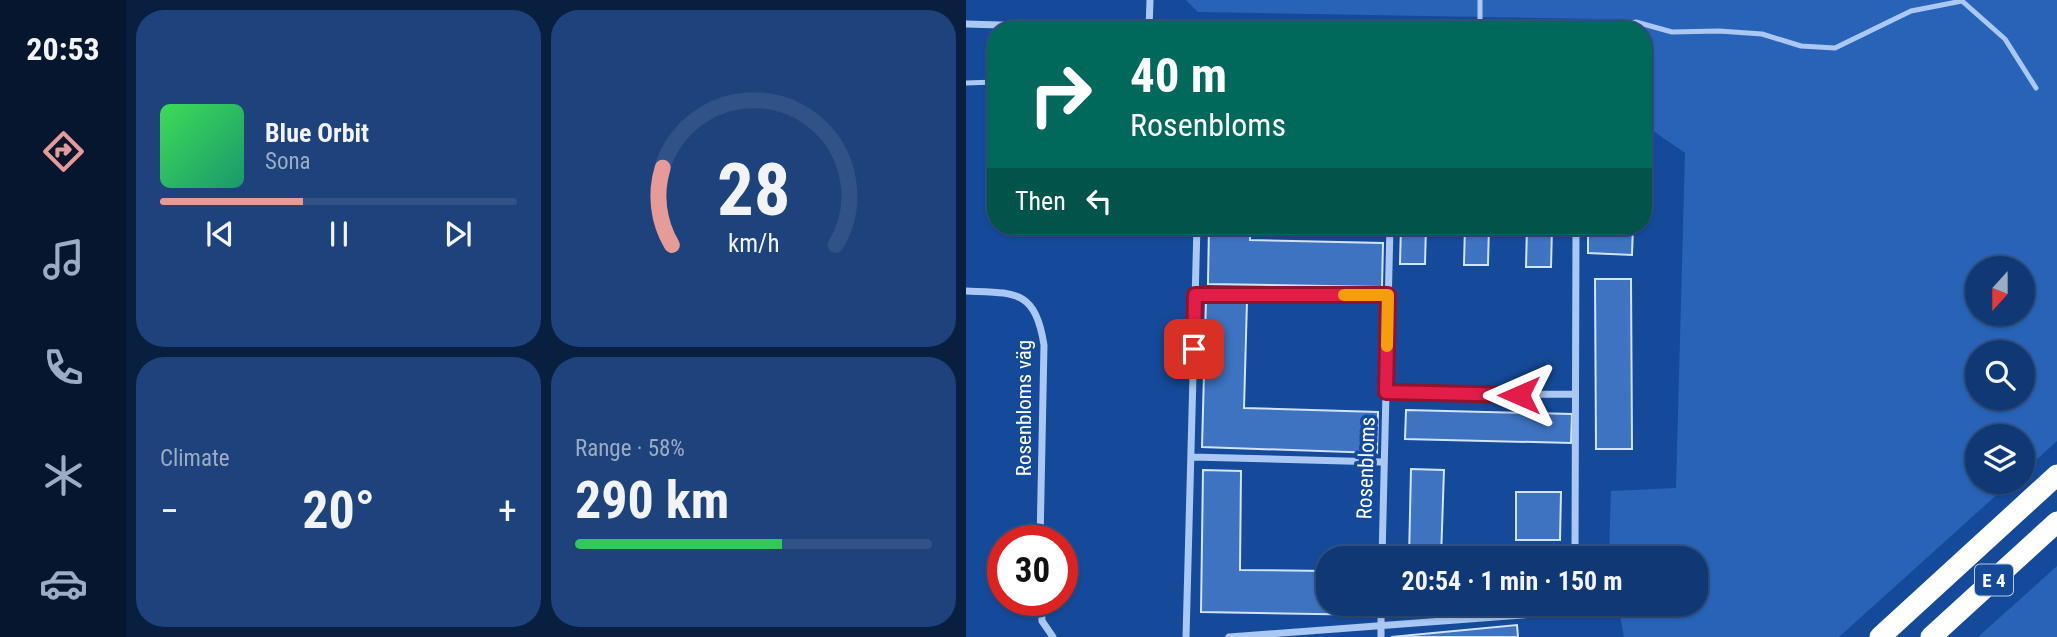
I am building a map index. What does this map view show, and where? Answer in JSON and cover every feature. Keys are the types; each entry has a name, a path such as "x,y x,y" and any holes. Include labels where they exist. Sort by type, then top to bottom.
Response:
{"highway":[{"name":"E 4","path":"1880,637 2057,475"},
{"name":"E 4","path":"1931,637 2057,522"}],"street":[{"path":"1149,21 1150,0"},
{"path":"966,24 987,25"},
{"path":"1186,637 1197,235"},
{"name":"Rosenbloms","path":"1382,546 1390,235"},
{"path":"1575,546 1576,235"},
{"name":"Rosenbloms väg","path":"966,292 1005,292 1031,303 1040,321 1044,345 1040,525"},
{"path":"1195,295 1388,295"},
{"path":"1386,392 1574,394"},
{"path":"1192,457 1382,462"},
{"path":"1042,616 1042,621 1053,637"},
{"path":"1381,616 1381,637"},
{"path":"1229,637 1506,616"}],"lane":[{"path":"1480,0 1480,21"},
{"path":"1652,26 1672,32 1762,34 1801,46 1835,48 1911,11 1962,1 2005,39 2036,88"},
{"path":"966,83 987,82"}],"shaded area":[{"path":"1186,0 2057,0 2057,441 2035,461 2035,424 1965,424 1965,494 1998,494 1839,637 1624,637 1620,616 1708,616 1708,546 1609,546 1611,491 1676,488 1685,153 1652,130 1652,21 1198,12"},
{"path":"2057,566 2057,637 1978,637"}],"building":[{"path":"1209,235 1250,235 1250,240 1383,243 1382,287 1208,284"},
{"path":"1401,235 1426,235 1425,264 1400,264"},
{"path":"1465,235 1489,235 1488,265 1464,265"},
{"path":"1527,235 1552,235 1551,267 1526,267"},
{"path":"1588,235 1633,235 1632,255 1588,253"},
{"path":"1595,279 1631,279 1632,449 1596,449"},
{"path":"1206,299 1247,301 1244,408 1378,412 1377,453 1202,447"},
{"path":"1406,410 1572,414 1571,443 1405,439"},
{"path":"1411,469 1444,470 1441,546 1409,546"},
{"path":"1203,470 1241,471 1240,570 1316,571 1316,614 1201,612"},
{"path":"1516,492 1561,492 1560,540 1516,540"},
{"path":"1517,625 1518,637 1391,637"}],"slow traffic":[{"path":"1344,295 1388,295 1387,346"}],"route":[{"path":"1194,349 1195,295 1388,295 1386,392 1519,395"}]}
